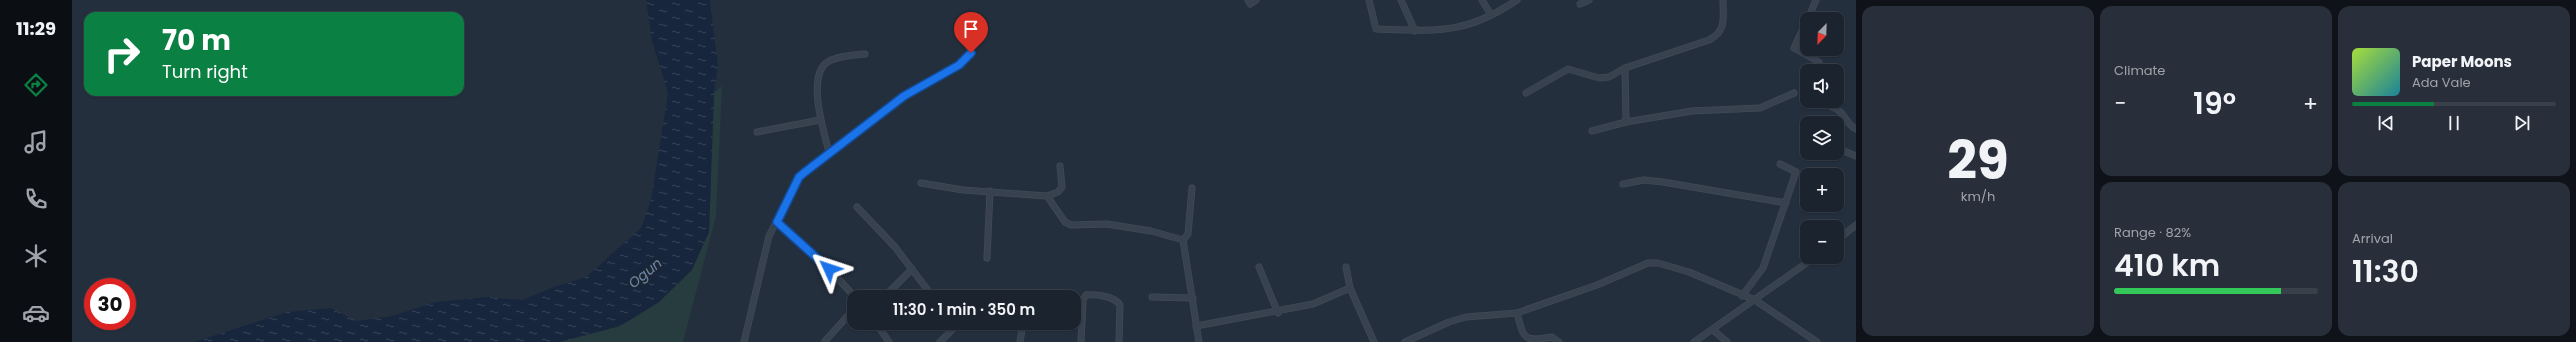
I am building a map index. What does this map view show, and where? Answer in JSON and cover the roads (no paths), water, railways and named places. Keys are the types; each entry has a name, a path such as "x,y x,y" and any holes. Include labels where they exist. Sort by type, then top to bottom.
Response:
{"street":[{"path":"1248,0 1250,4 1256,0"},
{"path":"1369,0 1376,29 1415,31 1455,29 1491,15 1517,0"},
{"path":"1401,0 1415,31"},
{"path":"1482,0 1491,15"},
{"path":"1580,4 1590,0"},
{"path":"1526,93 1568,69 1604,78 1625,68 1715,37 1724,26 1723,0"},
{"path":"1811,12 1816,0"},
{"path":"744,342 769,236 799,177 829,152 904,96 959,65 968,58 971,53 961,20"},
{"path":"1800,35 1794,48 1800,51"},
{"path":"829,152 820,120 818,78 826,63 848,56 865,54"},
{"path":"1809,56 1820,62"},
{"path":"1625,68 1626,122"},
{"path":"1592,130 1626,122 1705,110 1760,108 1794,93"},
{"path":"1835,108 1841,110 1850,126 1856,129"},
{"path":"757,132 820,120"},
{"path":"1844,151 1856,156"},
{"path":"1742,296 1763,268 1796,172 1780,164"},
{"path":"921,183 1047,196 1058,192 1062,187 1060,166"},
{"path":"1623,184 1644,180 1663,182 1786,203"},
{"path":"1192,188 1188,234 1183,240 1199,342"},
{"path":"987,258 990,191"},
{"path":"1047,196 1065,222 1071,225 1107,224 1151,231 1183,240"},
{"path":"857,207 895,247 927,290"},
{"path":"777,222 829,269 848,290"},
{"path":"1844,235 1856,226"},
{"path":"1405,342 1449,322 1466,317 1517,313 1597,285 1648,263 1658,263 1688,272 1742,296 1755,300 1817,342"},
{"path":"1694,342 1805,264"},
{"path":"1259,267 1278,313"},
{"path":"1346,267 1350,288 1374,342"},
{"path":"891,290 912,269"},
{"path":"1196,326 1278,313 1313,304 1350,288"},
{"path":"1082,342 1083,300 1086,295 1092,294 1113,300 1120,305 1118,342"},
{"path":"1152,297 1193,298"},
{"path":"1517,313 1522,330 1528,339 1532,341 1552,337 1559,342"},
{"path":"825,341 847,317"},
{"path":"881,330 889,342"},
{"path":"940,342 952,330"},
{"path":"1020,342 1022,330"},
{"path":"1712,330 1727,342"}],"water":[{"name":"Ogun","path":"646,0 710,0 718,66 714,93 709,232 692,270 659,302 620,326 559,342 194,342 287,312 330,308 357,321 392,316 435,302 489,297 522,300 554,287 586,277 641,228 651,200 668,93 652,41"}]}
